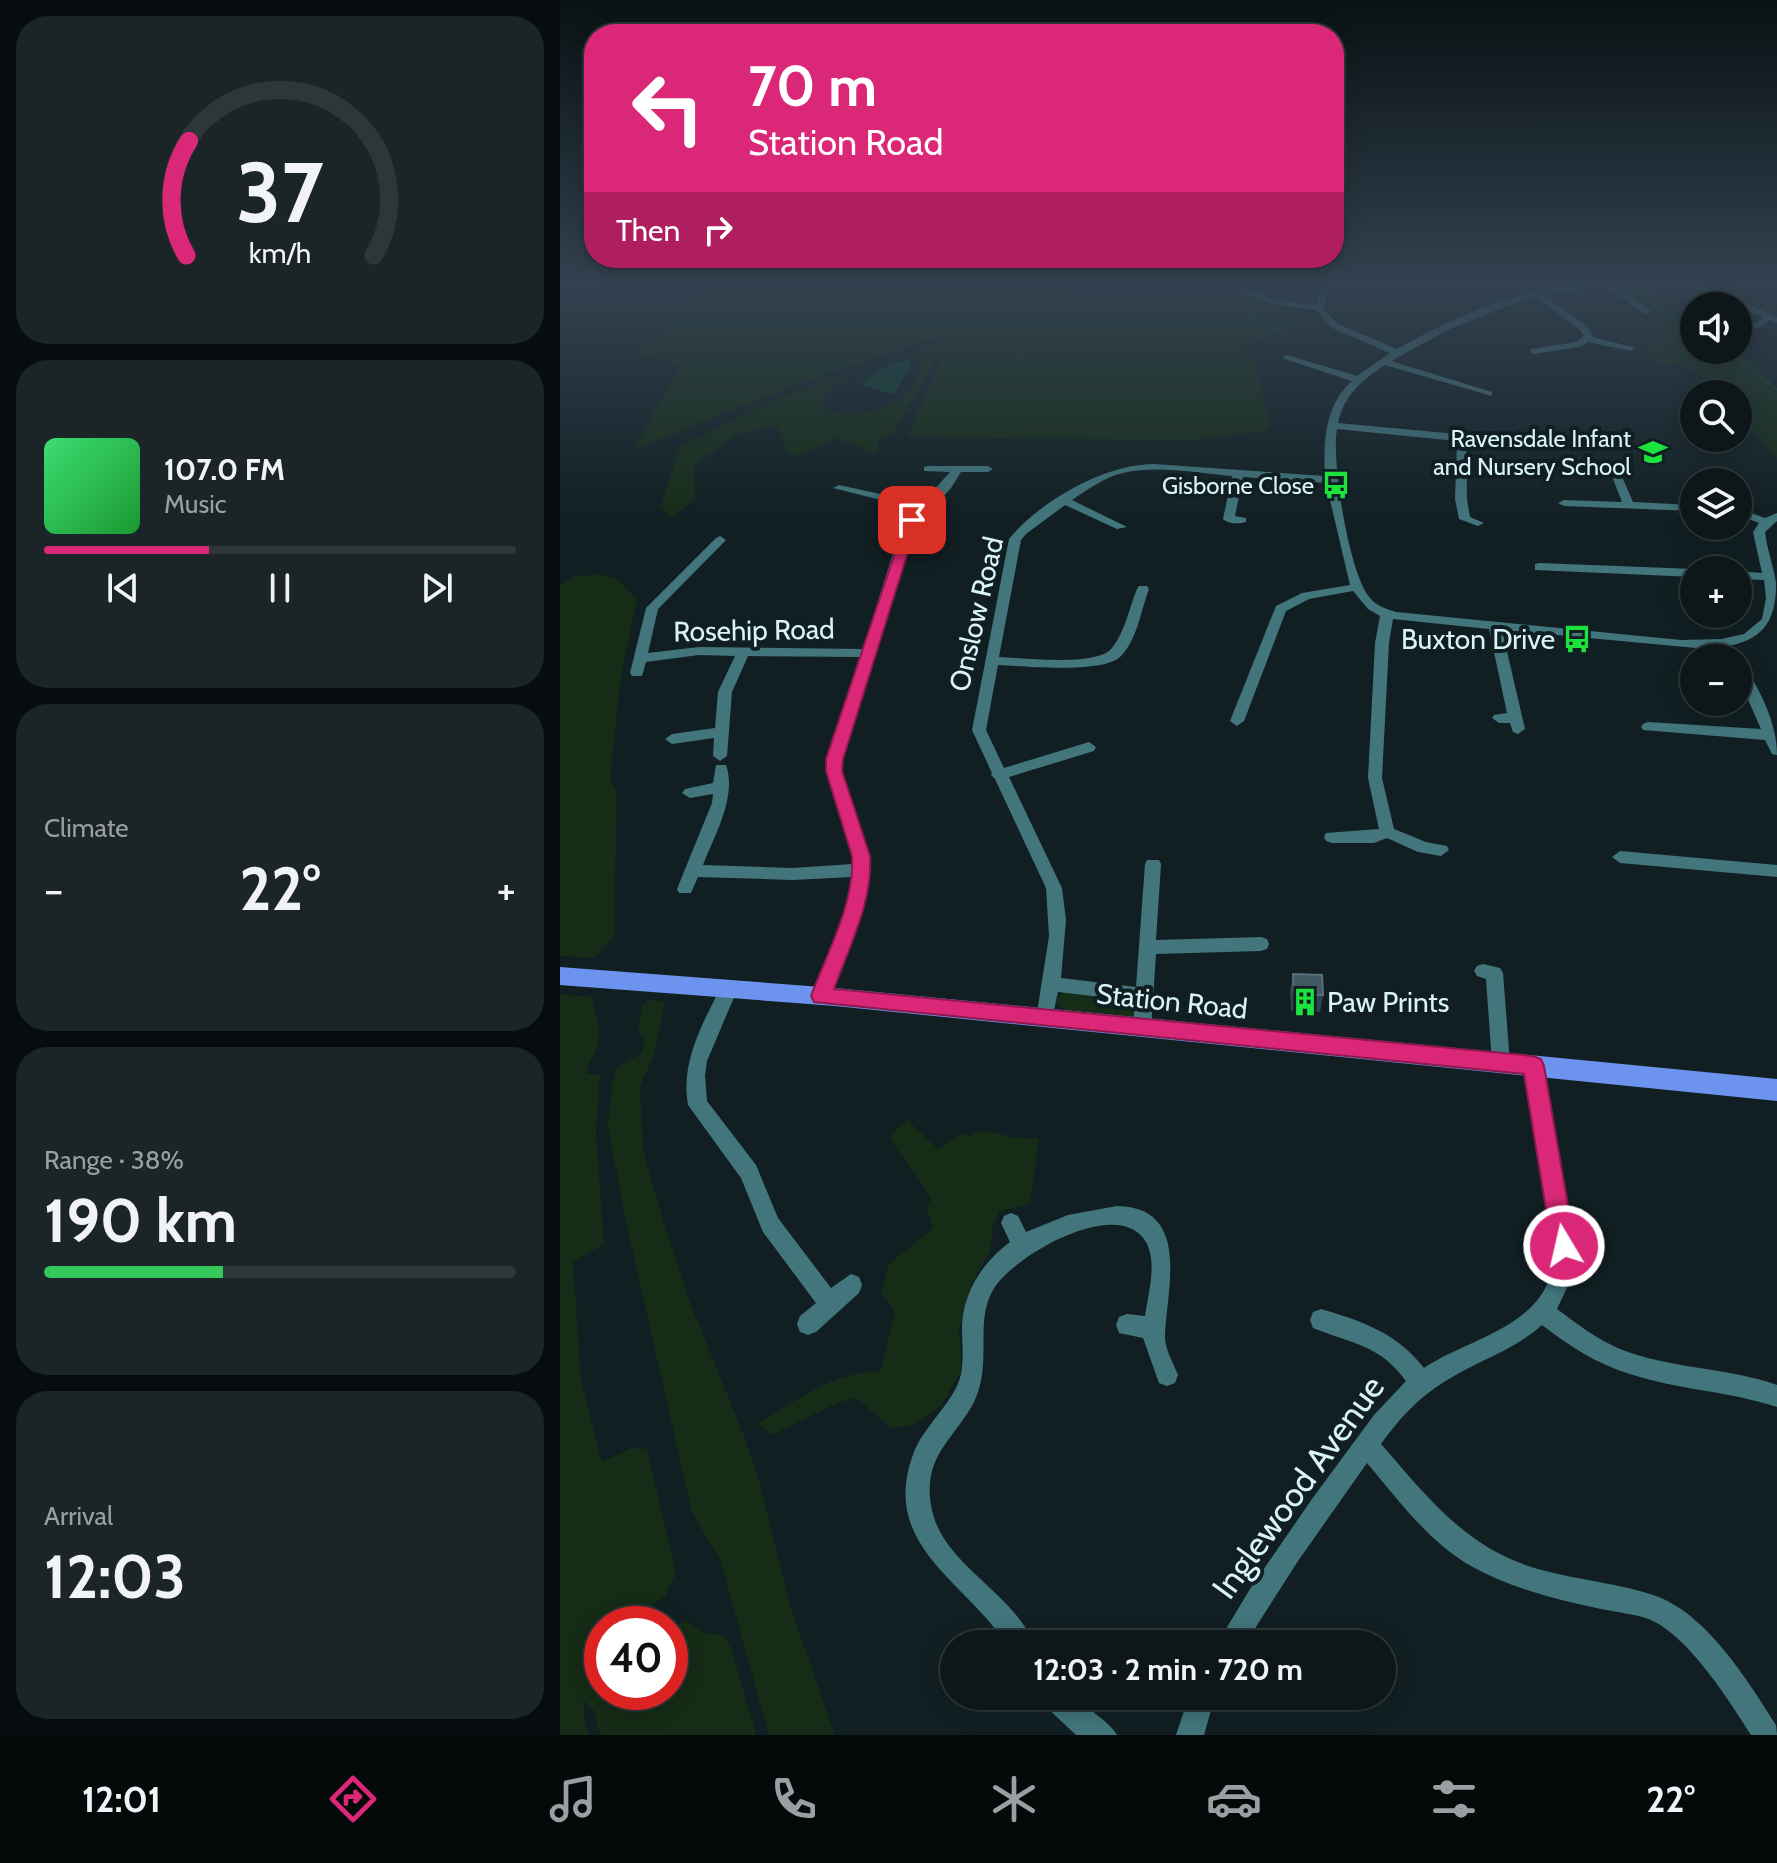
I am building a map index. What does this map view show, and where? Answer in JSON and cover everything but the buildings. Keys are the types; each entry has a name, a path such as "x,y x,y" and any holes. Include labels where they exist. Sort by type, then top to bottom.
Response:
{"main road":[{"name":"Station Road","path":"560,976 821,996 1777,1090"}],"street":[{"path":"1293,362 1357,379"},
{"path":"1382,362 1357,379 1341,399 1334,426 1331,480 1336,512 1363,601 1387,615 1681,644"},
{"path":"1386,362 1483,391"},
{"path":"1334,426 1461,435 1461,499 1465,519 1478,523"},
{"name":"Onslow Road","path":"1045,1019 1058,912 1054,888 979,730 1015,539 1098,479 1128,469 1154,467 1331,480"},
{"path":"928,469 988,469"},
{"path":"821,996 859,893 862,870 861,856 834,771 835,759 906,531 923,507 951,481 957,469"},
{"path":"1238,473 1229,519 1242,520"},
{"path":"1618,479 1629,505"},
{"path":"839,488 923,507"},
{"path":"1066,501 1113,526"},
{"path":"1564,503 1595,508 1629,505 1680,507"},
{"path":"1719,644 1745,637 1763,626 1772,607 1759,532 1771,519"},
{"path":"637,673 652,608 720,540"},
{"path":"1539,567 1588,573 1680,573"},
{"path":"1752,576 1767,577"},
{"path":"1237,721 1280,609 1306,596 1357,587"},
{"path":"990,661 1097,661 1110,658 1121,643 1136,595"},
{"path":"1387,615 1382,643 1375,778 1387,832"},
{"path":"1495,626 1517,724 1499,718"},
{"name":"Rosehip Road","path":"641,658 699,651 868,653"},
{"path":"685,889 720,803 720,732 725,692 743,652"},
{"path":"1752,691 1777,750"},
{"path":"1648,727 1771,735"},
{"path":"672,739 720,732"},
{"path":"998,775 1076,757 1089,747"},
{"path":"1357,753 1376,755"},
{"path":"690,793 721,770"},
{"path":"1332,837 1374,837 1387,832 1429,853"},
{"path":"1620,857 1777,871"},
{"path":"1142,1029 1153,864"},
{"path":"693,871 792,874 862,870"},
{"path":"1147,947 1252,938"},
{"path":"1483,971 1494,973 1501,1063"},
{"path":"1050,984 1145,995"},
{"path":"729,988 698,1060 693,1080 695,1096 698,1105 749,1172 770,1225 830,1304"},
{"name":"Inglewood Avenue","path":"1239,1630 1309,1525 1393,1410 1421,1383 1509,1338 1541,1311 1557,1282 1564,1256 1533,1066"},
{"path":"1012,1630 998,1610 935,1548 923,1528 918,1494 920,1469 932,1439 958,1407 973,1374 973,1318 978,1298 1002,1262 1022,1245 1060,1227 1094,1218 1127,1216 1142,1221 1159,1256 1161,1282 1155,1343 1167,1375"},
{"path":"1011,1223 1022,1245"},
{"path":"808,1324 851,1285"},
{"path":"1541,1311 1586,1344 1633,1365 1733,1382 1777,1396"},
{"path":"1321,1320 1385,1342 1405,1360 1421,1383"},
{"path":"1127,1325 1155,1328"},
{"path":"1367,1445 1455,1540 1499,1568 1534,1581 1652,1607 1668,1615 1718,1665 1766,1735"},
{"path":"1068,1710 1085,1725 1103,1735"},
{"path":"1190,1735 1198,1710"}],"shaded area":[{"path":"669,362 864,362 785,389 633,450 681,365"},
{"path":"910,362 894,395 860,384 890,364"},
{"path":"920,362 934,362 893,434 878,440 876,454 837,438 800,456 788,453 777,426 738,434 694,466 695,499 672,517 660,508 680,447 780,398 840,375 848,379 832,387 821,403 832,412 849,415 869,412 905,394 917,381"},
{"path":"941,362 1253,362 1270,430 1192,440 907,437"},
{"path":"1658,362 1680,362 1662,365"},
{"path":"1752,363 1777,387 1777,458 1752,429 1752,380 1703,380 1684,364"},
{"path":"599,574 615,578 637,599 620,683 610,781 616,789 615,935 594,958 560,956 560,586 573,577"},
{"path":"1063,992 1128,999 1136,1003 1136,1016 1132,1019 1068,1015 1056,1001"},
{"path":"560,994 592,997 599,1033 597,1048 586,1074 600,1075 596,1131 604,1244 573,1262 581,1381 602,1462 632,1448 647,1449 676,1573 665,1596 652,1606 584,1606 584,1720 589,1735 560,1735"},
{"path":"648,1000 665,1001 655,1052 640,1086 643,1148 651,1181 689,1300 759,1481 790,1606 835,1735 769,1735 720,1559 692,1513 608,1128 613,1077 617,1068 641,1053 645,1040 638,1031 642,1006"},
{"path":"907,1120 938,1149 962,1133 969,1136 982,1130 1017,1138 1039,1139 1030,1204 1000,1211 993,1224 990,1251 972,1283 959,1329 962,1369 942,1405 913,1425 892,1428 856,1398 839,1402 772,1435 758,1424 802,1396 846,1376 881,1371 895,1311 881,1292 889,1264 933,1228 926,1206 931,1200 889,1137"},
{"path":"688,1623 703,1632 724,1636 731,1648 756,1735 600,1735 594,1710 688,1710"}],"waterway":[{"path":"1745,364 1777,390"}],"place":[{"name":"Ravensdale Infant and Nursery School","path":"1653,452"},
{"name":"Gisborne Close","path":"1336,485"},
{"name":"Buxton Drive","path":"1577,639"},
{"name":"Paw Prints","path":"1305,1002"}],"route":[{"path":"912,520 835,759 834,771 861,856 862,870 859,893 821,996 1533,1066 1564,1246"}]}
